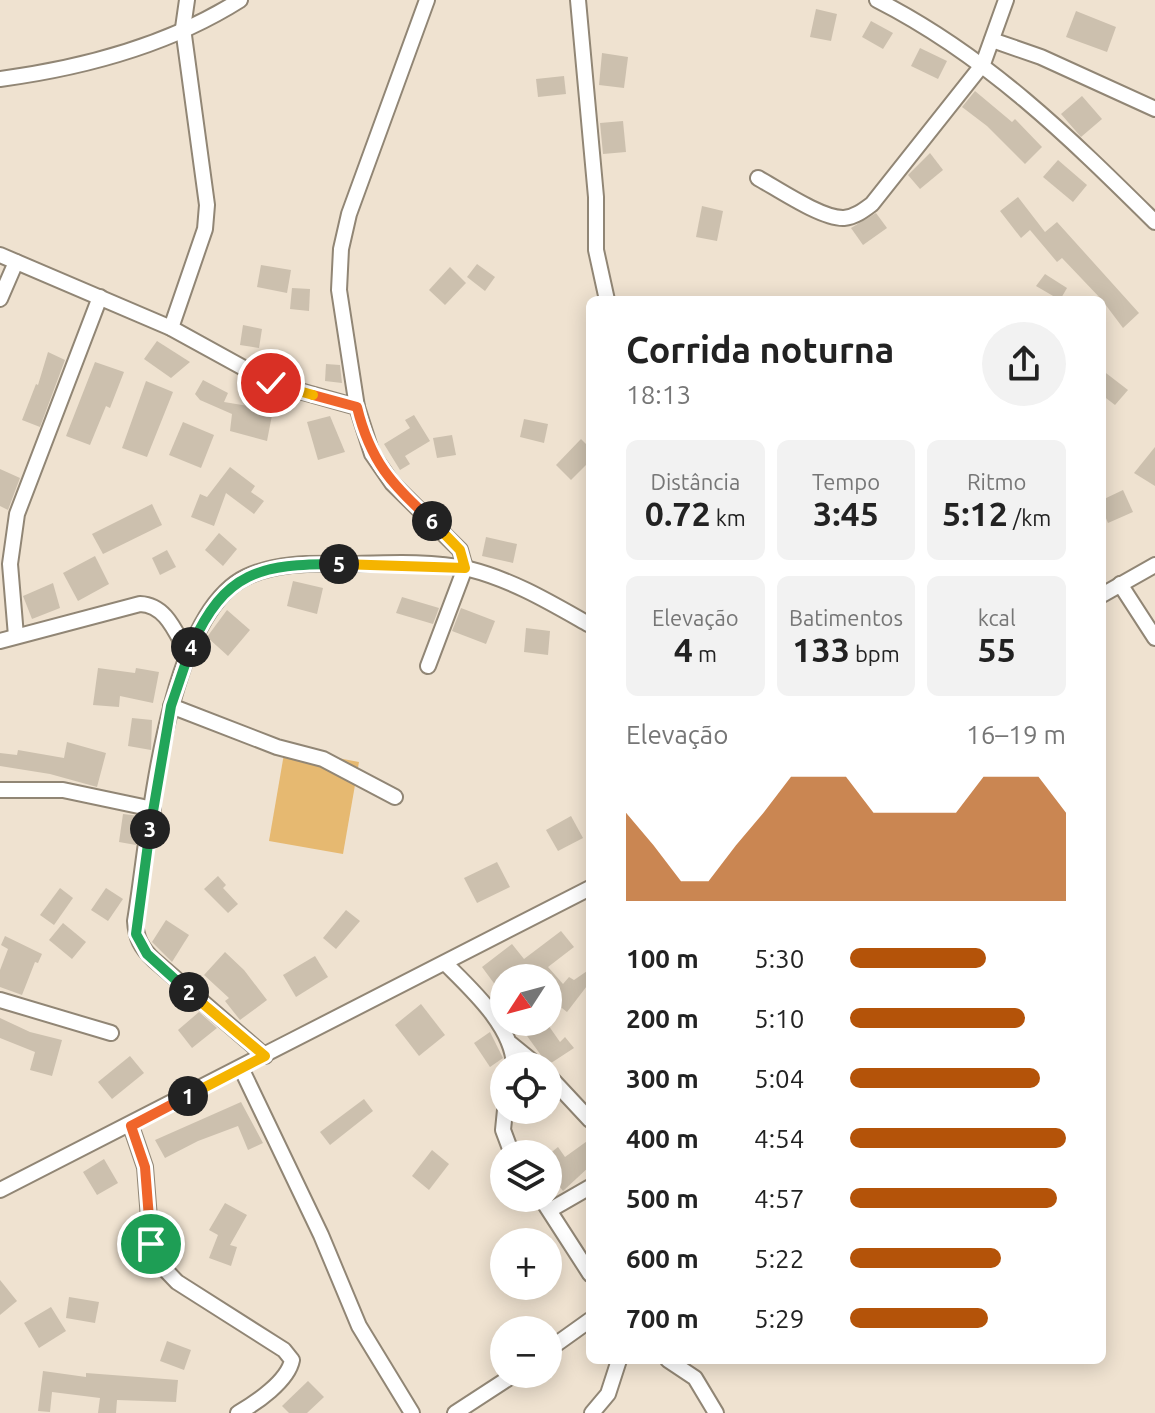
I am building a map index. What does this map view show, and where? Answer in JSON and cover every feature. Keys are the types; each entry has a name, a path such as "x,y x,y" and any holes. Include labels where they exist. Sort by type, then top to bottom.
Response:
{"street":[{"path":"171,328 205,229 207,205 183,28 187,0"},
{"path":"0,79 88,63 183,28 240,0"},
{"path":"427,0 349,214 341,249 339,290 364,435 392,483 460,550 465,568 428,666"},
{"path":"578,0 596,197 596,250 606,296"},
{"path":"877,0 937,32 983,64 1076,143 1155,222"},
{"path":"758,178 828,215 844,218 860,213 872,204 983,64 1006,0"},
{"path":"992,40 1041,57 1155,109"},
{"path":"0,255 171,328 263,379 357,407"},
{"path":"0,299 16,262"},
{"path":"16,636 10,564 17,514 100,297"},
{"path":"265,1056 165,971 140,944 135,921 171,706 188,654 212,607 226,590 245,578 274,567 384,563 465,568 518,586 586,623"},
{"path":"1106,593 1155,565"},
{"path":"1120,584 1155,638"},
{"path":"0,641 140,604 150,605 166,617 188,654"},
{"path":"171,706 277,747 323,759 395,797"},
{"path":"0,790 63,790 153,809"},
{"path":"0,1190 131,1126 586,890"},
{"path":"446,964 482,1002 511,1044 521,1052"},
{"path":"0,1000 111,1033"},
{"path":"511,1044 512,1052"},
{"path":"241,1068 315,1223 359,1326 412,1413"},
{"path":"562,1090 586,1116"},
{"path":"131,1126 145,1167 151,1244 156,1260 177,1282 284,1350 292,1360 287,1372 261,1397 238,1413"},
{"path":"562,1198 586,1189"},
{"path":"550,1212 586,1268"},
{"path":"562,1340 586,1323"},
{"path":"592,1413 608,1394 618,1364"},
{"path":"674,1364 695,1378 716,1413"},
{"path":"455,1413 493,1388"}],"shaded area":[{"path":"285,748 359,762 343,854 269,841"}],"building":[{"path":"816,9 837,14 831,41 810,37"},
{"path":"1076,11 1116,27 1107,52 1066,37"},
{"path":"871,21 893,33 883,49 862,37"},
{"path":"920,48 947,61 938,79 911,66"},
{"path":"602,53 628,57 624,88 599,85"},
{"path":"564,76 566,94 538,97 536,79"},
{"path":"975,91 1012,122 1015,119 1042,147 1025,164 987,126 962,107"},
{"path":"1082,96 1102,119 1081,137 1061,114"},
{"path":"623,121 626,152 603,154 600,123"},
{"path":"930,153 943,170 920,189 908,175"},
{"path":"1058,160 1087,185 1073,202 1043,177"},
{"path":"1018,197 1045,232 1057,222 1139,313 1123,328 1106,305 1106,296 1098,296 1062,258 1057,262 1030,230 1021,238 1000,211"},
{"path":"702,206 723,211 717,241 696,237"},
{"path":"876,213 887,228 863,245 851,228"},
{"path":"477,264 495,277 485,291 467,277"},
{"path":"261,265 291,270 287,293 257,287"},
{"path":"450,267 466,283 445,305 429,290"},
{"path":"1045,274 1067,288 1062,296 1053,296 1036,286"},
{"path":"292,288 310,289 309,311 290,309"},
{"path":"243,325 262,329 259,348 240,345"},
{"path":"157,341 190,362 171,378 144,359"},
{"path":"48,352 65,360 40,427 22,420 38,385"},
{"path":"95,362 124,372 110,408 106,406 90,445 66,436"},
{"path":"326,364 340,365 342,383 325,381"},
{"path":"1106,373 1128,390 1115,405 1106,398"},
{"path":"203,380 228,393 224,402 273,410 267,441 230,431 232,414 200,400 195,394"},
{"path":"146,381 173,392 147,457 122,448"},
{"path":"414,415 430,441 405,456 410,464 400,470 384,444 410,428 405,420"},
{"path":"330,416 345,452 318,460 307,422"},
{"path":"524,419 548,424 544,443 520,437"},
{"path":"183,422 214,435 201,468 169,455"},
{"path":"452,435 456,455 437,458 433,438"},
{"path":"581,439 586,444 586,465 571,480 556,465"},
{"path":"1155,447 1155,486 1134,473"},
{"path":"230,467 255,486 251,492 264,501 254,514 226,493 214,526 191,517 200,494 207,497"},
{"path":"0,469 20,478 8,510 0,506"},
{"path":"1123,490 1133,512 1108,523 1106,498"},
{"path":"152,504 162,525 103,554 92,534"},
{"path":"219,533 237,549 223,566 205,550"},
{"path":"486,537 517,544 513,563 482,556"},
{"path":"167,550 176,567 160,575 152,558"},
{"path":"95,556 109,584 78,601 63,573"},
{"path":"293,581 323,588 317,614 287,606"},
{"path":"53,583 60,608 32,619 23,596"},
{"path":"402,597 439,608 433,624 396,613"},
{"path":"461,608 495,621 486,644 452,631"},
{"path":"227,610 250,630 228,656 207,637"},
{"path":"526,628 550,631 548,655 524,652"},
{"path":"98,668 135,673 136,668 159,672 153,703 120,696 119,707 93,705"},
{"path":"132,718 152,720 151,750 128,746"},
{"path":"67,742 106,753 97,787 50,774 0,766 0,753 17,755 18,750 64,758"},
{"path":"123,814 140,816 136,845 119,842"},
{"path":"571,816 583,838 558,851 546,830"},
{"path":"497,862 510,887 477,903 464,878"},
{"path":"218,876 226,885 223,888 238,904 228,913 204,889"},
{"path":"60,888 73,898 54,925 40,915"},
{"path":"106,888 123,899 108,921 91,910"},
{"path":"346,910 360,921 336,949 323,938"},
{"path":"166,920 189,935 172,962 152,942"},
{"path":"63,923 86,942 72,959 49,940"},
{"path":"561,931 574,947 552,964 490,964 490,978 482,967 512,944 524,959"},
{"path":"5,936 42,954 38,963 35,962 22,995 0,987 0,970 8,949 1,945"},
{"path":"225,952 244,970 267,1000 240,1020 225,1001 229,998 204,975"},
{"path":"315,956 328,977 296,997 283,975"},
{"path":"586,972 586,987 567,1012 562,1008 562,983 569,977 574,980"},
{"path":"421,1004 445,1035 419,1056 395,1025"},
{"path":"199,1012 217,1028 192,1048 178,1030"},
{"path":"0,1018 30,1032 62,1040 52,1076 30,1070 35,1052 0,1038"},
{"path":"490,1032 500,1052 490,1052 490,1067 474,1043"},
{"path":"527,1036 556,1036 560,1042 565,1037 574,1048 562,1056 562,1052 539,1052"},
{"path":"130,1056 144,1073 112,1099 98,1082"},
{"path":"364,1099 373,1111 330,1145 320,1132"},
{"path":"241,1102 263,1143 248,1150 238,1126 165,1158 155,1140"},
{"path":"586,1142 586,1170 563,1191 562,1190 562,1153 565,1157"},
{"path":"432,1150 449,1164 429,1190 412,1176"},
{"path":"104,1159 118,1183 97,1195 83,1172"},
{"path":"225,1203 247,1215 230,1245 237,1247 231,1266 209,1258 218,1235 209,1230"},
{"path":"0,1280 17,1301 0,1315"},
{"path":"69,1297 99,1302 95,1323 66,1318"},
{"path":"51,1307 66,1331 39,1348 24,1323"},
{"path":"167,1341 191,1350 184,1370 160,1361"},
{"path":"43,1371 86,1377 86,1373 178,1380 176,1402 117,1400 116,1413 98,1413 100,1398 52,1392 50,1412 38,1411"},
{"path":"308,1381 324,1397 307,1413 289,1413 282,1406"}],"route":[{"path":"151,1244 145,1167 131,1126 265,1056 147,954 136,934 135,921 171,706 198,632 226,590 245,578 274,567 384,563 465,568 464,558 453,541 382,470 364,435 357,407 271,383"}]}
